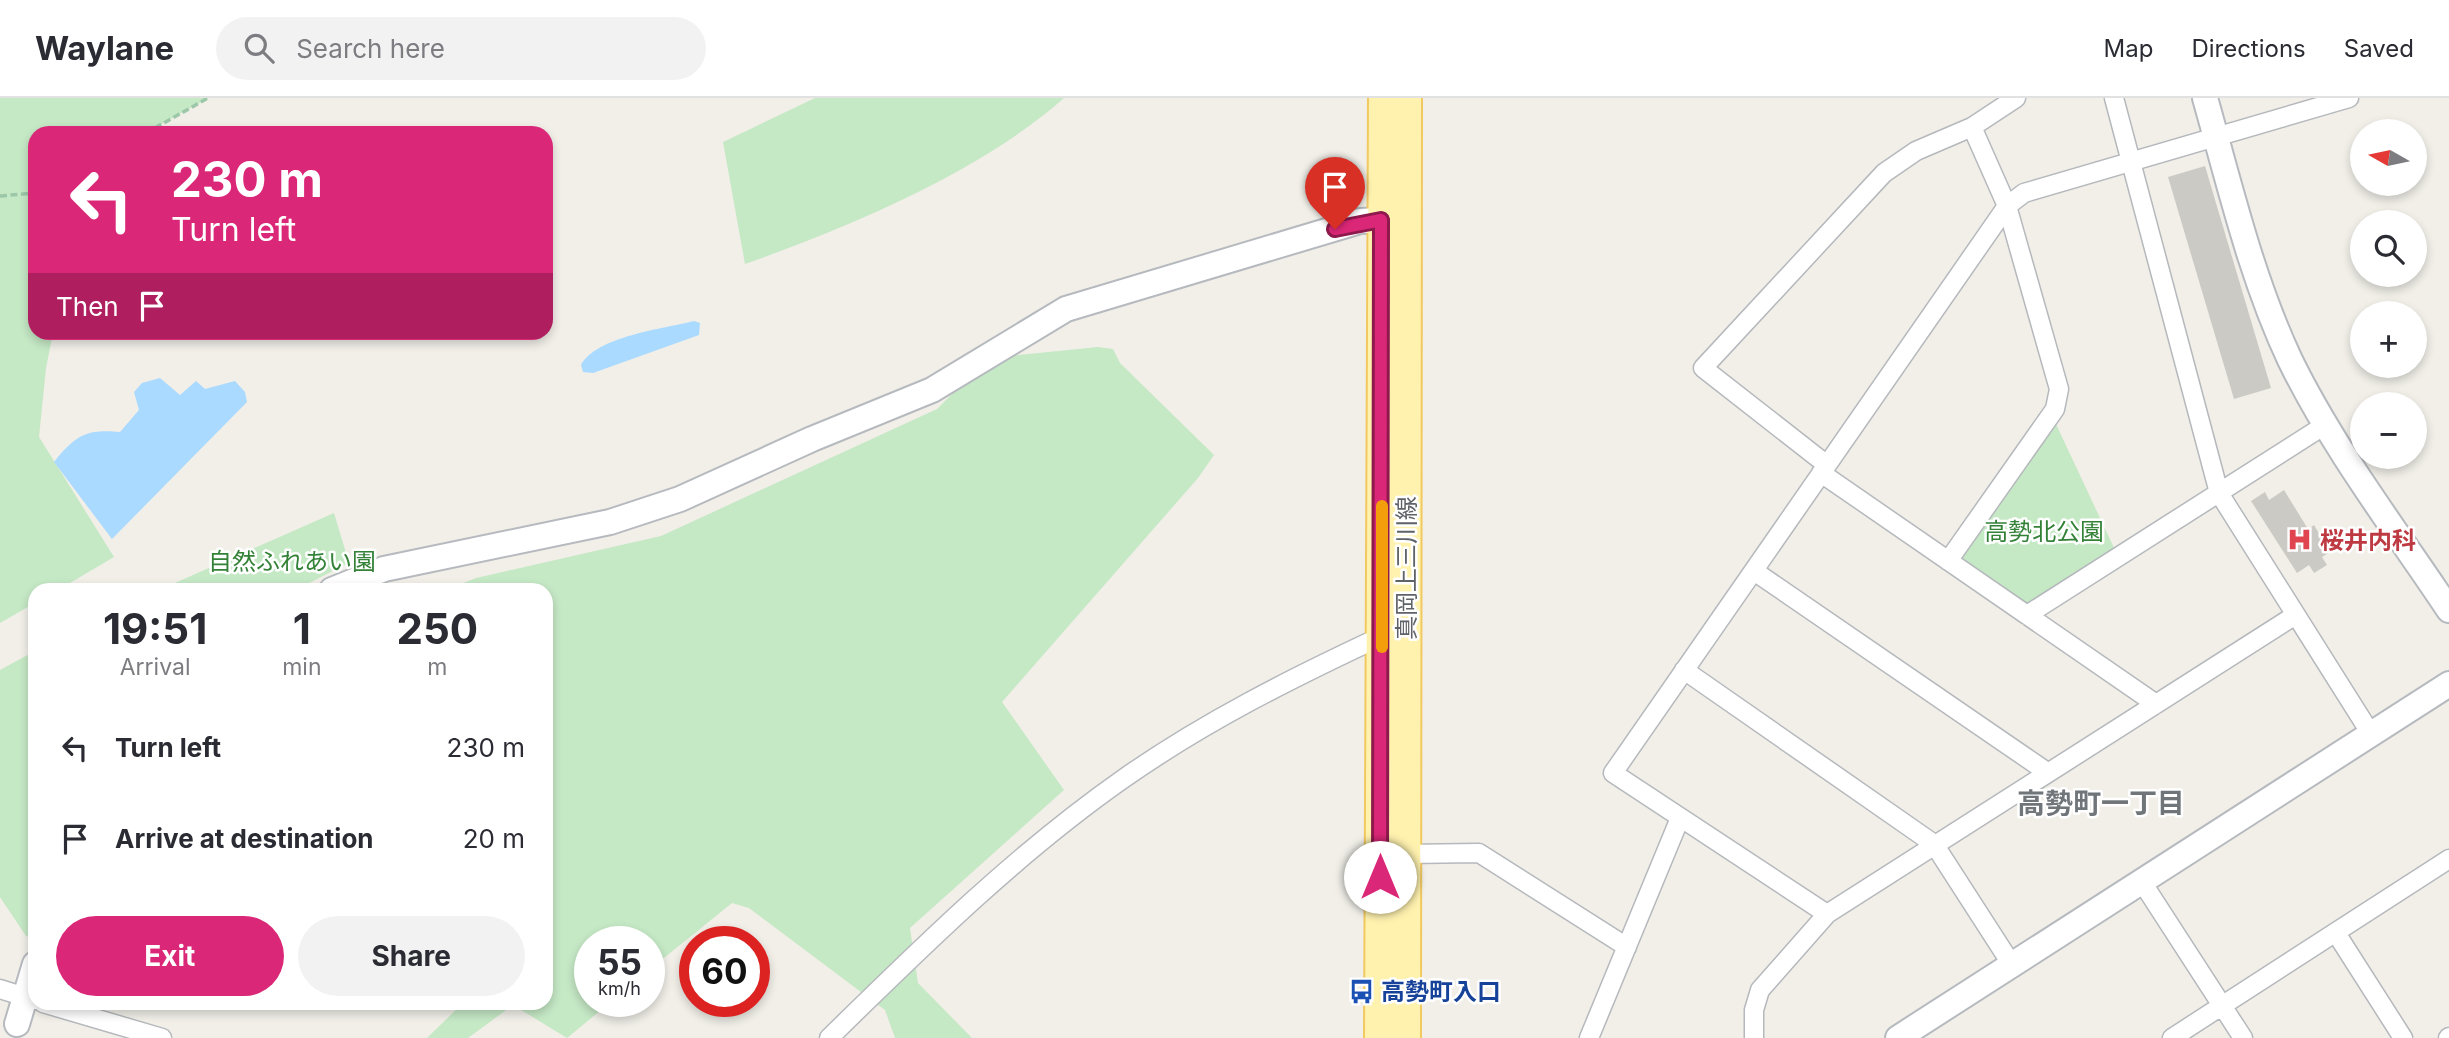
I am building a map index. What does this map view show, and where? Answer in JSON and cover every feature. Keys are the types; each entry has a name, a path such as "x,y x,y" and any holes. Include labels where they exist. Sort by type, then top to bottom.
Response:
{"main road":[{"name":"真岡上三川線","path":"1383,98 1394,220 1406,854 1406,1038"},
{"name":"真岡上三川線","path":"1379,1038 1382,636 1394,220 1407,98"}],"street":[{"path":"2016,98 1972,127 1916,151 1884,173 1703,368 1824,469 1948,561 2156,704"},
{"path":"2114,98 2219,493 2294,616 2371,734"},
{"path":"2205,98 2263,294 2290,358 2325,425 2449,610"},
{"path":"1827,915 1613,773 2007,206 2024,193 2349,98"},
{"path":"1948,561 2055,409 2059,389 2007,206 1972,127"},
{"path":"349,583 384,569 610,522 680,499 812,439 932,390 1066,309 1360,221 1394,220"},
{"path":"2027,615 2325,425"},
{"path":"1754,571 2047,772"},
{"path":"1754,1038 1754,1010 1760,990 1827,915 2294,616"},
{"path":"829,1038 929,940 1020,860 1122,780 1283,682 1382,636"},
{"path":"1684,670 1934,844 2012,965"},
{"path":"1898,1038 2449,684"},
{"path":"1588,1038 1680,818"},
{"path":"1406,854 1479,853 1627,947"},
{"path":"2172,1038 2449,859"},
{"path":"2142,882 2242,1038"},
{"path":"2336,933 2403,1038"},
{"path":"0,989 28,998"},
{"path":"17,1024 28,1008"},
{"path":"68,1010 162,1038"}],"path":[{"path":"158,126 208,98"},
{"path":"0,196 28,194"}],"green space":[{"path":"0,98 209,98 158,126 28,126 28,340 52,340 39,437 114,557 70,583 28,583 28,607 0,623"},
{"path":"815,98 1064,98 994,150 912,195 827,233 745,264 723,142"},
{"path":"1098,347 1113,349 1120,363 1214,455 1198,478 1002,702 1064,790 910,928 918,983 972,1038 895,1038 885,1010 749,908 732,903 704,926 679,926 679,946 665,957 665,926 574,926 574,1017 593,1017 567,1038 521,1010 553,1010 553,583 464,583 661,536 937,409 988,358"},
{"name":"高勢北公園","path":"2055,422 2115,550 2032,607 2024,606 1962,558 1967,541"},
{"name":"自然ふれあい園","path":"334,513 349,563 309,583 175,583"},
{"path":"28,655 28,937 0,897 0,670"},
{"path":"456,1010 506,1010 468,1038 427,1038"}],"water":[{"path":"694,321 700,323 699,335 593,373 583,372 581,365 589,355 616,340"},
{"path":"160,378 180,395 196,381 205,389 235,381 245,392 247,402 112,539 54,462 82,436 98,432 120,432 139,410 134,392 142,383"}],"building":[{"path":"2205,166 2271,388 2234,399 2168,177"},
{"name":"桜井内科","path":"2284,490 2308,529 2314,525 2330,552 2322,557 2327,565 2314,573 2309,565 2297,573 2251,501 2265,492 2269,500"}],"slow traffic":[{"path":"1382,506 1382,647"}],"place":[{"name":"桜井内科","path":"2300,540"},
{"name":"高勢町入口","path":"1361,991"}],"district":[{"name":"高勢町一丁目","path":"2101,803"}],"route":[{"path":"1335,229 1360,221 1381,220 1380,877"}]}
